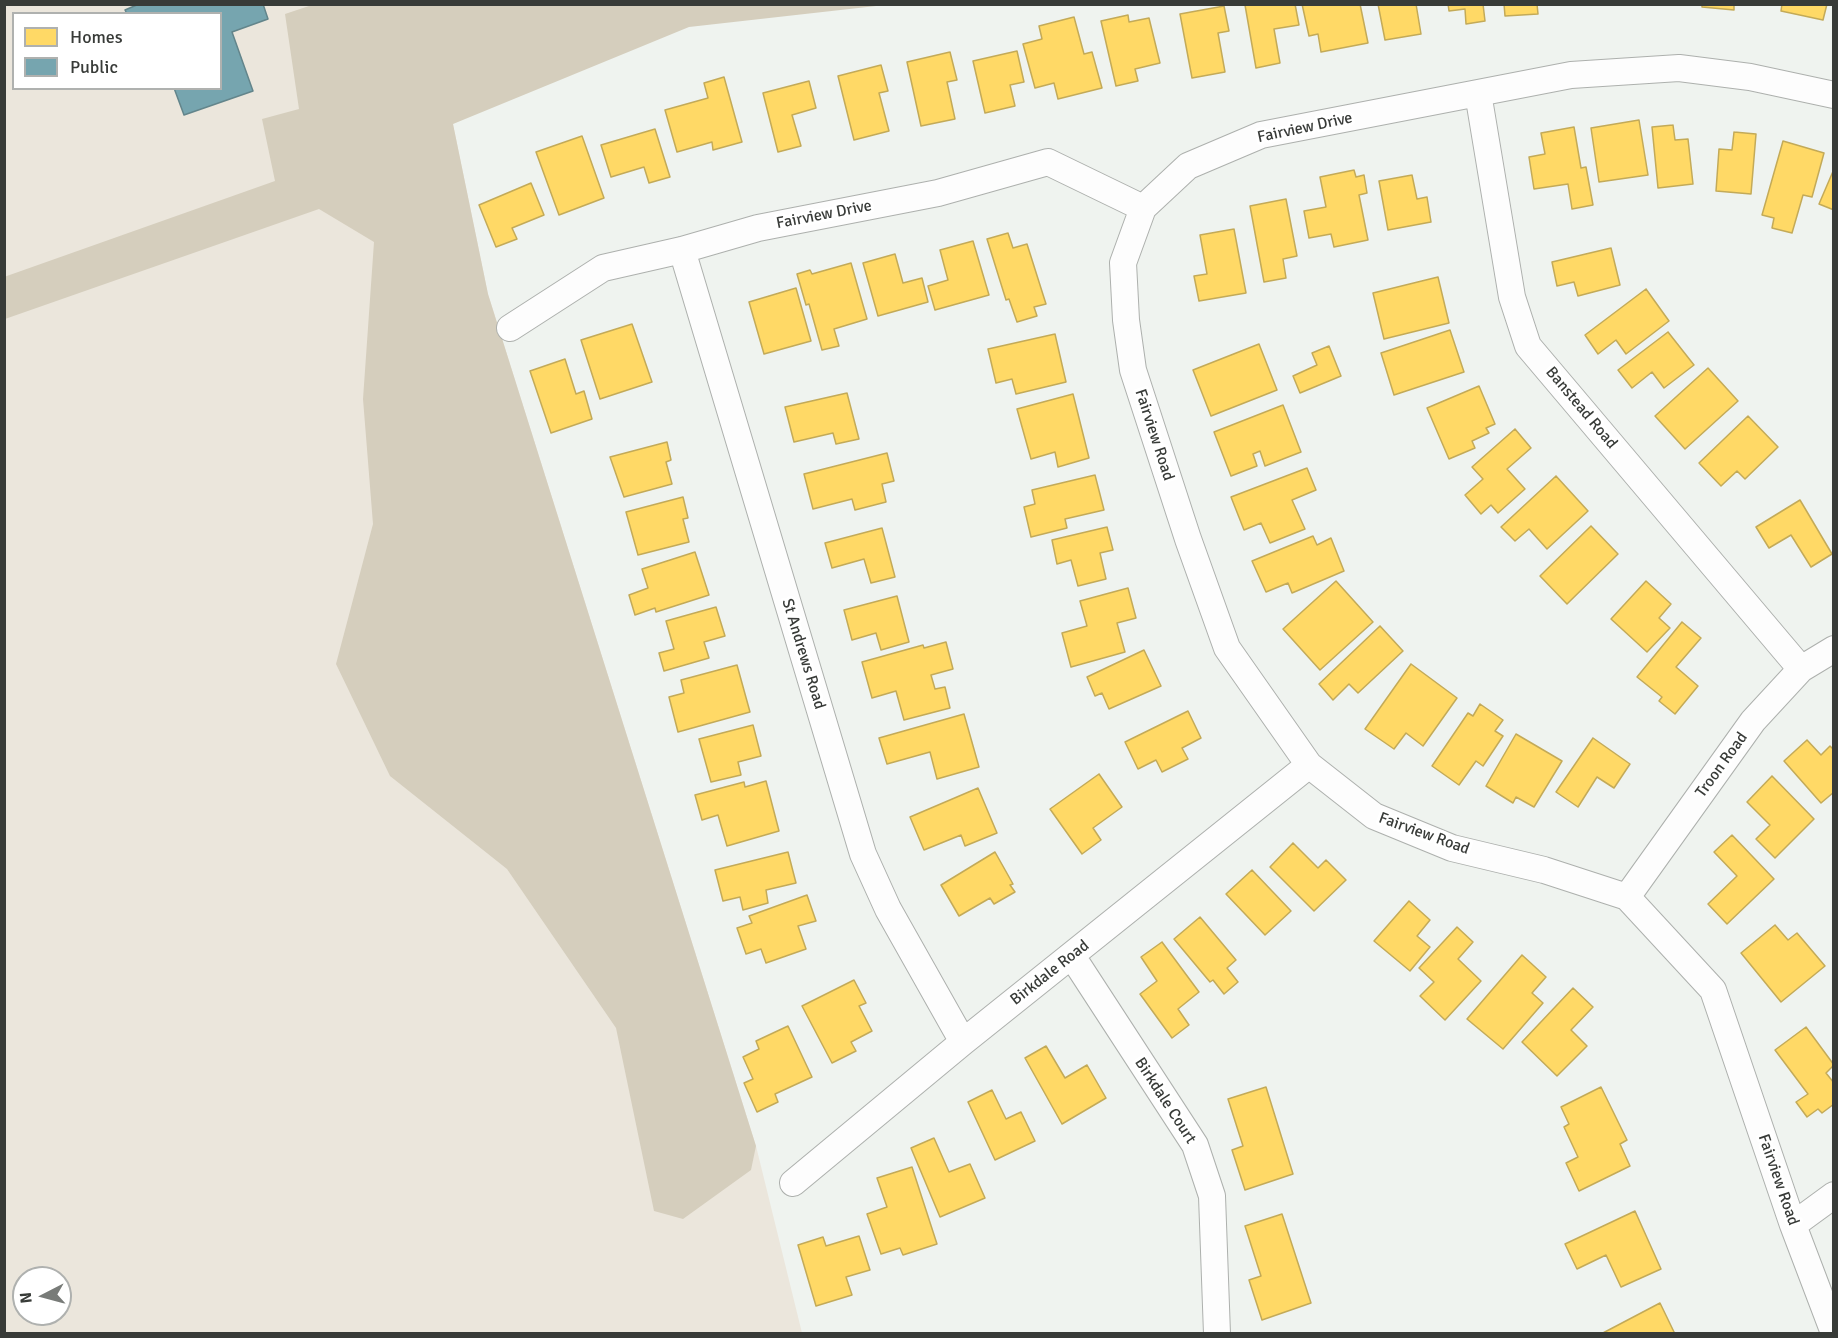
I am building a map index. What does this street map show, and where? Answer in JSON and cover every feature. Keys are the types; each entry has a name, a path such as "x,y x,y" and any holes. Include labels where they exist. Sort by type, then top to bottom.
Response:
{"street":[{"name":"Fairview Drive","path":"510,328 603,268 682,250 758,228 938,193 1048,162 1143,208 1188,166 1261,135 1570,75 1679,68 1750,77 1833,95"},
{"name":"Banstead Road","path":"1478,93 1512,297 1528,346 1801,669"},
{"name":"Fairview Road","path":"1143,208 1123,263 1126,320 1133,370 1188,539 1227,648 1309,765 1374,816 1452,848 1544,870 1628,897 1713,990 1793,1226 1833,1333"},
{"name":"St Andrews Road","path":"682,250 863,854 888,909 963,1041"},
{"name":"Troon Road","path":"1628,897 1753,721 1801,669 1833,649"},
{"name":"Birkdale Road","path":"793,1183 963,1041 1309,765"},
{"name":"Birkdale Court","path":"1072,956 1195,1145 1212,1196 1217,1334"},
{"path":"1793,1226 1833,1195"}],"shaded area":[{"path":"5,5 687,5 453,124 488,294 756,1146 802,1333 5,1334"},
{"path":"312,5 885,5 689,27 453,124 488,294 756,1146 751,1170 683,1219 654,1211 616,1028 507,869 390,776 336,664 373,524 363,399 374,242 319,209 5,319 4,277 275,181 262,119 299,109 285,14"}],"building: Homes":[{"path":"1295,4 1299,25 1274,29 1280,63 1256,68 1245,5"},
{"path":"1302,4 1360,4 1368,43 1321,52 1318,34 1309,36"},
{"path":"1378,4 1416,4 1421,34 1385,40"},
{"path":"1448,4 1483,4 1485,21 1466,24 1465,9 1449,11"},
{"path":"1504,4 1537,4 1538,14 1505,16"},
{"path":"1702,4 1734,4 1734,10 1702,7"},
{"path":"1782,4 1827,4 1823,20 1781,11"},
{"path":"1224,6 1229,31 1218,33 1225,72 1192,78 1180,14"},
{"path":"1128,15 1129,22 1149,18 1160,63 1135,69 1138,81 1116,86 1101,21"},
{"path":"1074,17 1084,54 1092,52 1102,88 1058,99 1054,83 1035,88 1023,44 1042,39 1039,26"},
{"path":"1017,51 1024,82 1010,85 1015,106 985,113 973,61"},
{"path":"950,52 957,80 947,82 955,119 921,126 907,62"},
{"path":"881,65 888,91 879,93 889,131 854,140 838,76"},
{"path":"724,77 742,142 713,150 712,142 677,152 665,110 708,98 704,83"},
{"path":"809,81 816,108 792,115 801,146 778,152 763,93"},
{"path":"1639,120 1648,175 1599,182 1591,128"},
{"path":"1673,125 1675,140 1688,139 1693,184 1658,188 1652,127"},
{"path":"1574,127 1581,168 1586,167 1593,205 1572,209 1568,184 1534,189 1529,157 1545,154 1541,133"},
{"path":"655,129 670,177 649,183 644,167 611,177 601,145"},
{"path":"1734,132 1756,134 1751,194 1716,191 1719,149 1732,150"},
{"path":"582,136 604,198 559,215 536,152"},
{"path":"1783,141 1824,153 1812,197 1803,195 1792,233 1772,228 1774,218 1762,215"},
{"path":"1834,169 1834,210 1819,204"},
{"path":"1354,170 1356,177 1364,175 1367,193 1359,195 1368,240 1334,247 1331,234 1309,238 1304,211 1326,207 1320,177"},
{"path":"1412,175 1417,199 1427,197 1431,222 1388,230 1379,181"},
{"path":"531,183 544,215 512,228 517,239 496,247 479,205"},
{"path":"1286,199 1297,256 1283,259 1286,278 1264,282 1250,206"},
{"path":"1234,229 1246,293 1199,301 1194,276 1207,274 1200,235"},
{"path":"1008,233 1013,248 1027,244 1046,304 1034,307 1037,316 1017,322 1009,299 1006,300 987,239"},
{"path":"973,241 989,295 935,310 928,286 948,280 940,250"},
{"path":"1611,248 1620,285 1578,296 1574,282 1557,286 1552,262"},
{"path":"895,254 903,283 922,278 928,302 878,316 863,263"},
{"path":"851,263 867,319 834,329 839,346 822,350 809,304 806,305 797,274 810,270 812,274"},
{"path":"1438,277 1449,323 1384,339 1373,293"},
{"path":"796,288 811,341 764,354 749,302"},
{"path":"1646,289 1669,321 1626,354 1616,340 1598,354 1585,335"},
{"path":"632,324 652,382 600,399 581,340"},
{"path":"1450,330 1464,372 1394,395 1381,353"},
{"path":"1668,332 1694,365 1664,388 1652,372 1632,388 1618,370"},
{"path":"1055,334 1066,382 1016,394 1012,379 996,383 988,349"},
{"path":"1259,344 1277,390 1211,416 1193,370"},
{"path":"1329,346 1341,376 1300,393 1293,376 1317,365 1312,353"},
{"path":"565,359 576,394 584,391 592,419 551,433 530,371"},
{"path":"1708,368 1738,401 1685,449 1655,416"},
{"path":"1479,386 1495,424 1486,428 1489,433 1472,441 1475,448 1449,459 1427,408"},
{"path":"847,393 859,439 836,444 833,433 794,442 785,407"},
{"path":"1073,394 1089,458 1058,467 1055,452 1031,459 1017,409"},
{"path":"1283,405 1301,452 1265,466 1260,451 1253,454 1257,466 1231,476 1214,432"},
{"path":"1748,416 1778,447 1745,479 1737,471 1721,486 1699,463"},
{"path":"1515,429 1531,448 1507,469 1525,489 1498,513 1491,505 1481,514 1465,495 1483,479 1472,467"},
{"path":"667,442 671,460 666,462 672,484 624,497 610,457"},
{"path":"887,453 894,481 882,484 886,502 855,510 852,499 813,509 804,474"},
{"path":"1307,468 1316,490 1292,500 1305,529 1270,543 1261,523 1244,530 1231,497"},
{"path":"1095,475 1104,510 1065,519 1067,528 1031,537 1024,507 1035,504 1032,490"},
{"path":"1556,476 1588,511 1547,549 1529,529 1515,541 1501,527"},
{"path":"683,497 688,518 683,519 689,542 638,555 626,512"},
{"path":"1800,500 1832,554 1811,567 1791,535 1769,548 1756,527"},
{"path":"1591,526 1618,554 1567,604 1540,576"},
{"path":"1107,527 1113,550 1100,553 1106,579 1078,586 1071,560 1057,564 1052,540"},
{"path":"882,528 895,577 871,583 864,559 832,568 825,543"},
{"path":"1313,536 1317,545 1331,538 1344,571 1292,593 1288,583 1266,592 1252,561"},
{"path":"695,552 709,595 656,612 655,608 635,615 629,595 648,588 642,569"},
{"path":"1336,581 1373,622 1320,670 1283,629"},
{"path":"1646,581 1671,604 1659,618 1670,628 1647,652 1611,619"},
{"path":"1128,588 1136,618 1117,623 1125,652 1071,667 1062,633 1087,626 1080,601"},
{"path":"897,596 909,642 881,650 876,633 852,640 844,610"},
{"path":"716,607 725,636 704,642 709,658 664,671 659,653 674,649 666,621"},
{"path":"1682,622 1701,638 1676,667 1698,686 1675,714 1659,701 1662,697 1637,677"},
{"path":"1380,626 1403,651 1358,693 1349,684 1333,700 1319,684"},
{"path":"946,642 953,669 931,675 935,689 945,687 950,708 904,720 896,691 872,698 862,662 923,645 924,648"},
{"path":"1144,650 1161,686 1109,709 1102,693 1095,696 1087,677"},
{"path":"1411,664 1457,698 1423,746 1406,733 1394,749 1365,729"},
{"path":"737,665 750,712 678,732 669,697 684,693 681,680"},
{"path":"1480,704 1503,720 1495,731 1503,736 1483,766 1476,761 1459,785 1432,766 1468,713 1473,716"},
{"path":"1188,711 1201,738 1182,748 1188,759 1162,772 1156,760 1138,769 1125,742"},
{"path":"964,714 979,767 937,779 930,752 887,764 879,738"},
{"path":"753,725 761,756 738,762 741,775 711,782 699,739"},
{"path":"1516,734 1562,761 1534,807 1516,797 1513,803 1486,786"},
{"path":"1593,738 1630,764 1614,788 1597,777 1578,807 1556,792"},
{"path":"1807,740 1821,755 1830,746 1834,750 1834,792 1821,803 1784,761"},
{"path":"1099,774 1122,807 1093,828 1101,840 1082,854 1050,809"},
{"path":"1772,776 1814,819 1775,858 1756,839 1770,825 1747,802"},
{"path":"766,781 779,831 727,846 718,815 702,820 695,795 744,782 745,787"},
{"path":"978,788 997,833 965,846 961,835 924,850 910,817"},
{"path":"1732,835 1774,879 1727,924 1708,904 1737,876 1714,852"},
{"path":"1293,843 1318,868 1326,860 1346,880 1314,911 1270,867"},
{"path":"788,852 796,883 766,890 768,903 743,910 740,897 723,901 715,870"},
{"path":"995,852 1015,892 994,904 990,898 959,916 941,885"},
{"path":"1252,870 1291,911 1265,935 1226,894"},
{"path":"807,895 816,921 798,926 806,949 766,963 761,949 746,954 737,928 752,923 749,916"},
{"path":"1409,901 1430,920 1417,936 1430,947 1410,971 1374,941"},
{"path":"1200,917 1236,960 1227,968 1238,982 1224,994 1213,980 1210,982 1174,939"},
{"path":"1775,925 1788,940 1797,933 1825,966 1781,1002 1741,953"},
{"path":"1457,927 1473,942 1458,959 1481,981 1445,1020 1420,996 1434,982 1419,968"},
{"path":"1162,942 1199,992 1178,1009 1189,1025 1172,1038 1140,994 1157,981 1141,957"},
{"path":"1522,955 1546,977 1532,993 1543,1003 1503,1049 1467,1019"},
{"path":"854,980 866,1003 859,1006 872,1031 851,1042 856,1051 832,1063 802,1006"},
{"path":"1573,988 1593,1007 1571,1030 1587,1046 1557,1076 1522,1042"},
{"path":"788,1026 812,1077 775,1094 778,1102 757,1112 744,1083 753,1079 743,1057 759,1049 756,1041"},
{"path":"1806,1027 1834,1065 1826,1073 1834,1083 1834,1104 1822,1113 1818,1109 1807,1117 1796,1102 1808,1094 1775,1050"},
{"path":"1046,1046 1065,1078 1087,1065 1106,1098 1062,1124 1025,1058"},
{"path":"1266,1087 1293,1174 1245,1190 1232,1150 1243,1146 1228,1099"},
{"path":"1601,1087 1627,1140 1620,1144 1630,1166 1579,1191 1566,1163 1578,1157 1564,1127 1569,1124 1561,1107"},
{"path":"992,1090 1006,1119 1021,1112 1035,1141 995,1160 968,1102"},
{"path":"934,1138 949,1172 970,1164 985,1198 940,1217 911,1148"},
{"path":"912,1167 937,1244 903,1255 900,1248 881,1254 867,1214 887,1207 877,1178"},
{"path":"1635,1211 1661,1269 1621,1287 1606,1255 1577,1269 1565,1244"},
{"path":"1282,1214 1311,1303 1262,1320 1249,1280 1261,1276 1245,1226"},
{"path":"859,1236 870,1270 846,1277 852,1295 816,1306 798,1245 823,1237 826,1246"},
{"path":"1660,1303 1675,1334 1601,1334"}],"building: Public":[{"path":"139,4 263,4 268,19 232,32 253,91 184,115 175,90 222,90 222,12 126,12 125,10"}]}
